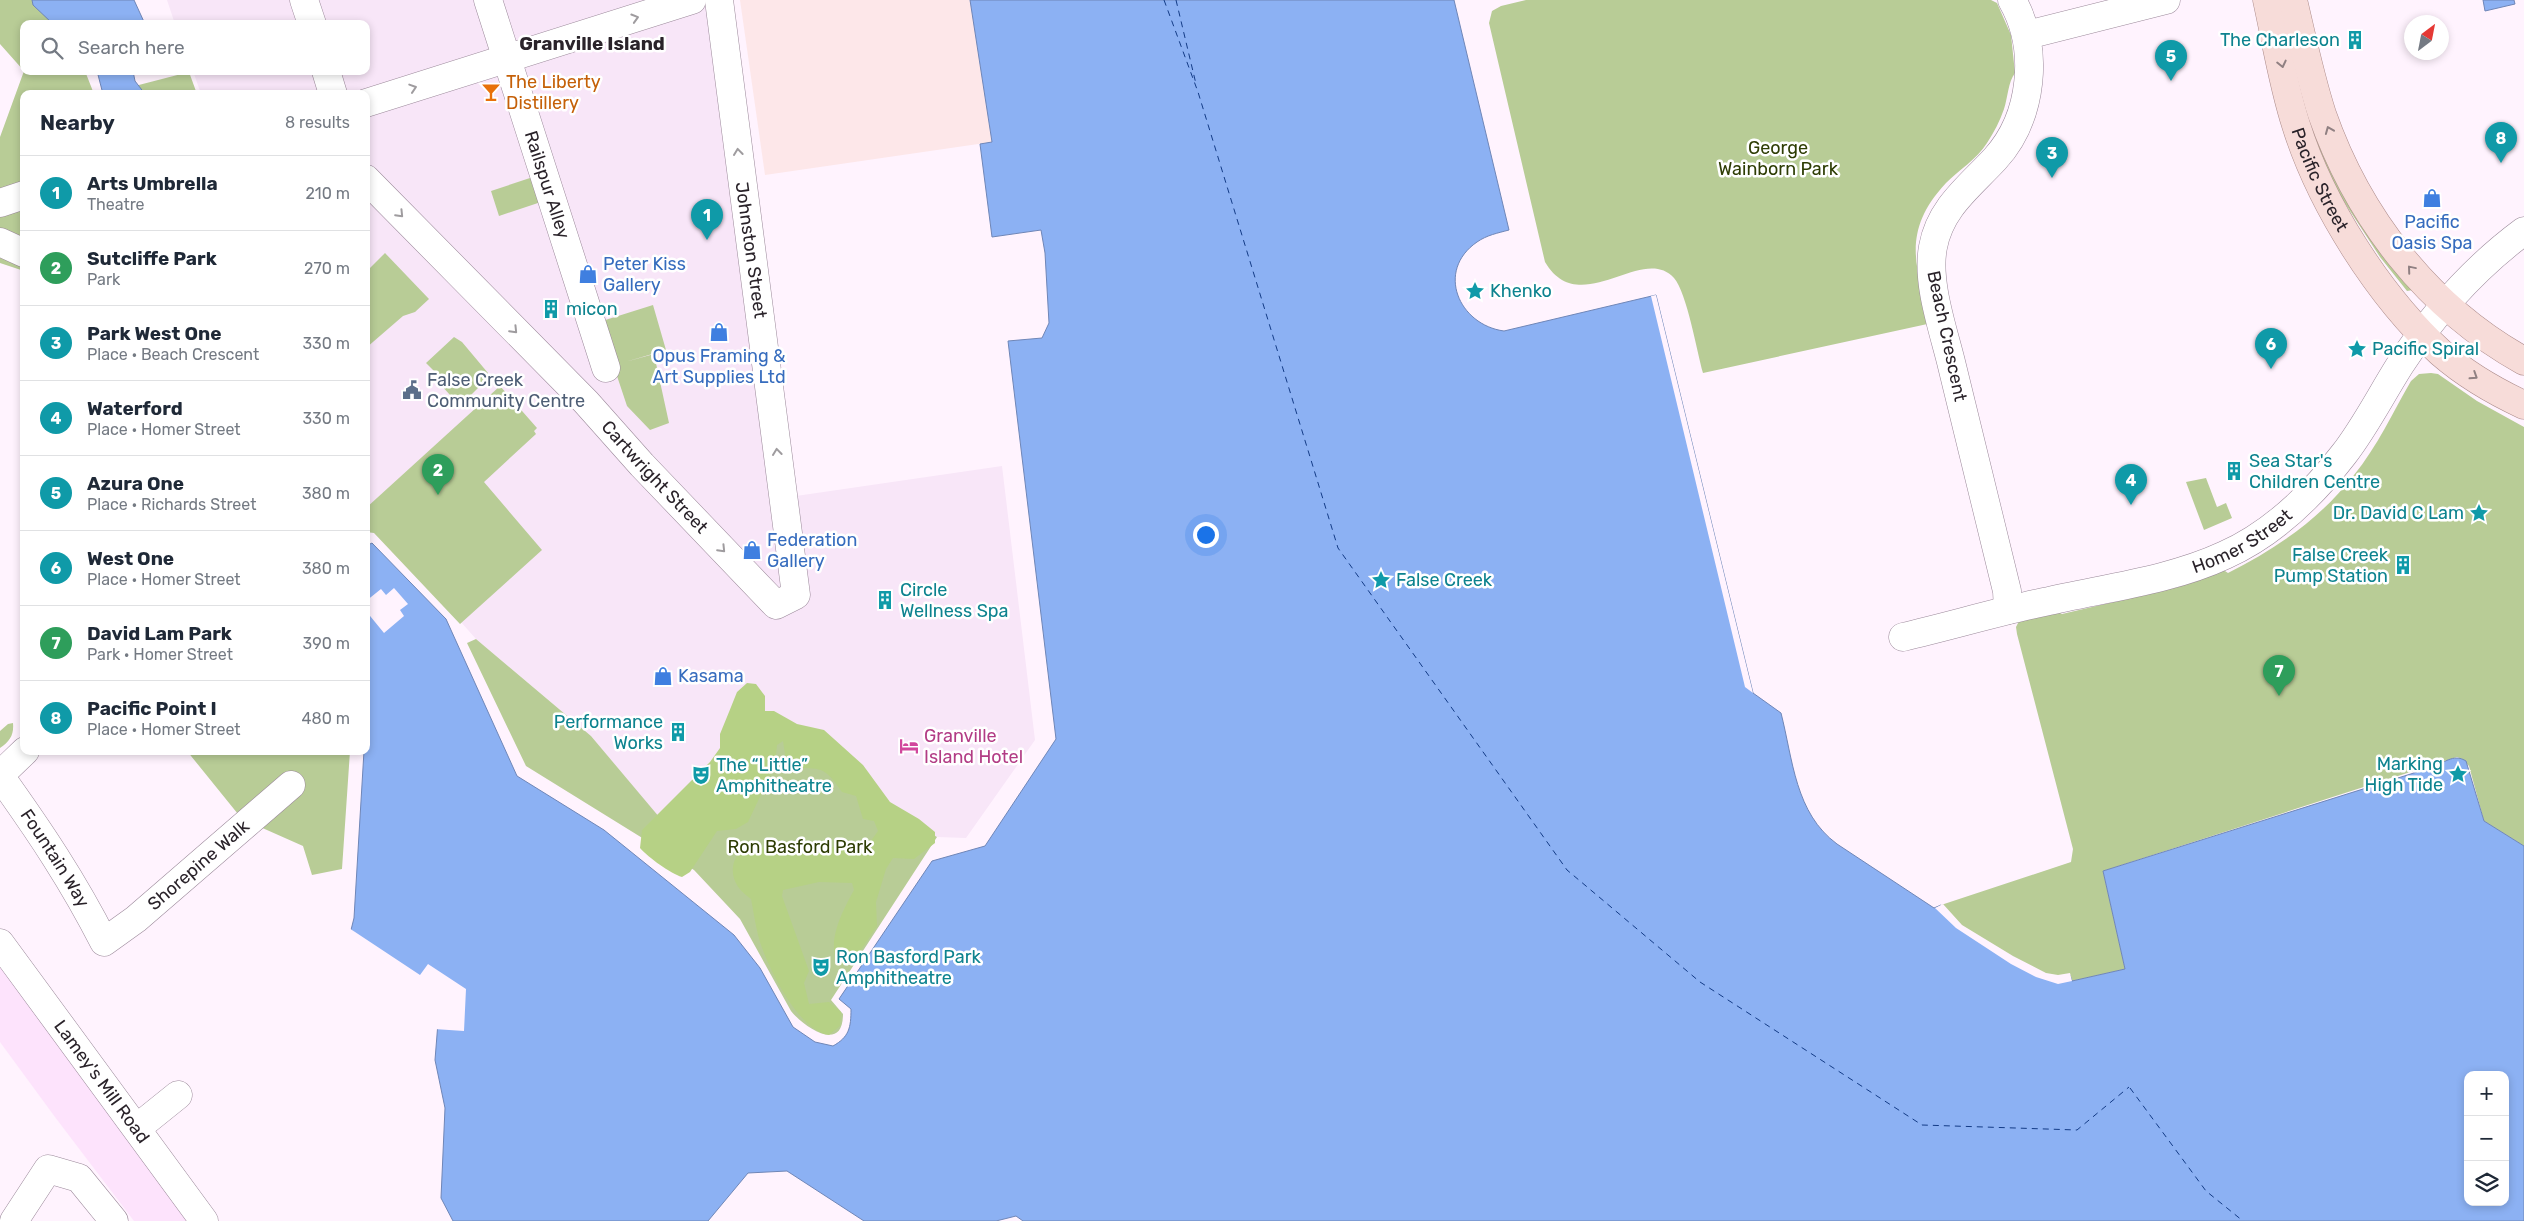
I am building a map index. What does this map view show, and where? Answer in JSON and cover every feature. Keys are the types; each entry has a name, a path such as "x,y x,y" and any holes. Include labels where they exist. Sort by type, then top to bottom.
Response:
{"main road":[{"name":"Pacific Street","path":"2266,0 2296,126 2336,215 2366,264 2389,296 2441,353 2470,373 2524,405"},
{"name":"Pacific Street","path":"2293,0 2315,90 2345,167 2362,200 2394,248 2424,284 2465,323 2524,361"}],"street":[{"path":"304,0 311,20"},
{"name":"Railspur Alley","path":"488,0 606,368"},
{"path":"370,102 692,0"},
{"name":"Johnston Street","path":"719,0 783,500"},
{"name":"Beach Crescent","path":"2008,610 2008,591 1940,316 1931,259 1938,231 1954,201 1995,159 2015,128 2028,79 2029,50 2027,35 2012,0"},
{"path":"2027,35 2166,0"},
{"path":"327,75 332,90"},
{"name":"Cartwright Street","path":"370,183 586,402 642,465 776,605 796,595 783,500"},
{"path":"0,203 20,196"},
{"name":"Homer Street","path":"1904,637 2008,610 2178,572 2226,555 2243,546 2298,504 2331,470 2356,437 2401,364 2445,304 2468,278 2524,231"},
{"path":"0,242 20,251"},
{"path":"0,776 21,755"},
{"name":"Fountain Way","path":"0,776 49,843 83,900 104,942"},
{"name":"Shorepine Walk","path":"104,942 278,799 290,785"},
{"name":"Lamey's Mill Road","path":"0,943 204,1221"},
{"path":"136,1128 178,1095"},
{"path":"14,1221 48,1169 79,1178 114,1221"}],"shaded area":[{"name":"Granville Island","path":"167,0 730,0 796,496 1002,466 1035,740 966,838 937,837 882,804 660,819 591,736 476,639 370,520 370,90 200,90 194,75 370,75 370,20 174,20"},
{"path":"740,0 970,0 992,142 765,175"},
{"path":"0,962 190,1221 134,1221 55,1117 0,1042"}],"green space":[{"path":"0,0 59,0 66,20 20,20 20,66 0,44"},
{"name":"George Wainborn Park","path":"1526,0 1991,0 1997,3 2011,35 2015,73 2009,85 2001,118 1983,149 1946,183 1932,201 1922,217 1917,234 1917,267 1932,323 1703,373 1687,309 1679,286 1674,278 1661,270 1645,269 1593,284 1575,284 1559,278 1545,262 1489,23 1492,11 1501,6"},
{"path":"2278,12 2413,290 2407,291 2380,257 2320,165"},
{"path":"23,75 87,75 92,90 20,90 20,270 0,263 0,137"},
{"path":"177,75 190,75 196,90 119,90"},
{"path":"536,176 544,201 499,216 491,191"},
{"path":"385,253 429,299 415,312 403,316 370,345 370,268"},
{"path":"653,305 666,350 625,362 654,354 669,423 650,430 627,406 599,322"},
{"path":"454,337 462,342 488,373 485,381 460,406 431,374 434,371 426,363"},
{"path":"2419,374 2438,374 2477,401 2524,427 2524,846 2484,821 2469,766 2457,757 2103,871 2125,969 2072,981 2046,976 1961,927 1941,905 2071,862 2073,849 2017,634 2016,627 2019,621 2058,612 2062,614 2178,587 2222,569 2228,573 2264,553 2312,519 2341,491 2370,453 2411,381"},
{"path":"500,386 537,428 534,431 536,434 484,482 542,550 460,624 374,533 370,532 370,504"},
{"path":"2206,478 2217,507 2226,503 2232,518 2204,530 2186,482"},
{"name":"Ron Basford Park","path":"476,639 591,736 660,818 782,729 882,804 937,837 831,1000 843,1014 841,1026 837,1033 830,1035 822,1034 813,1030 791,1011 740,919 694,870 526,766 467,643"},
{"path":"747,683 756,684 765,696 765,711 774,711 797,724 824,730 863,765 890,802 919,819 935,832 935,843 914,859 893,858 886,869 876,902 877,926 855,959 844,965 838,963 834,946 837,926 854,890 852,883 819,882 783,890 782,896 809,971 804,983 809,1004 829,1002 841,1012 840,1026 829,1035 818,1031 807,1023 797,1012 779,984 761,945 751,899 735,881 733,867 735,859 745,845 789,852 814,845 856,850 868,845 878,831 874,821 863,819 856,796 842,792 829,776 819,769 787,767 783,741 777,745 775,765 748,822 736,829 717,831 690,872 682,877 677,875 660,865 640,848 642,830 710,762 720,748 720,734 737,692"},
{"path":"13,723 11,737 0,748 0,731 8,724"},
{"path":"190,755 350,755 342,869 312,875 303,846 242,819"}],"water":[{"path":"32,0 134,0 143,20 49,20 33,5"},
{"name":"False Creek","path":"970,0 1454,0 1509,230 1493,234 1477,242 1464,254 1457,267 1455,281 1458,295 1465,308 1475,319 1488,327 1504,331 1656,295 1753,693 1781,713 1793,767 1804,801 1812,817 1823,831 1837,844 1934,908 1941,905 1961,927 2046,976 2058,978 2070,975 2072,981 2125,969 2103,871 2436,766 2454,758 2466,761 2484,821 2524,846 2524,1221 1023,1221 1016,1216 996,1221 864,1221 787,1171 748,1173 708,1221 453,1221 441,1198 445,1108 435,1060 439,1010 425,988 351,930 354,918 364,755 370,755 370,544 372,543 446,619 517,776 604,830 734,935 760,968 793,1027 815,1042 833,1046 846,1035 850,1022 851,1009 839,999 932,861 985,846 1056,739 1008,341 1042,338 1049,323 1045,253 1041,230 992,237 980,144 992,142"},
{"path":"2483,0 2514,0 2515,4 2485,11"},
{"path":"98,75 134,75 135,81 142,90 102,90"}],"pier":[{"path":"1656,295 1753,693 1745,687 1651,296"},
{"path":"394,588 408,604 400,610 404,616 384,633 370,616 370,598 381,589 386,595"},
{"path":"1943,904 1962,925 2013,956 2046,973 2058,975 2070,973 2072,981 2058,984 2036,977 2011,964 1956,928 1935,908"},
{"path":"349,928 420,975 428,964 466,989 464,1031 434,1029 437,1011 423,990 355,945"}],"ferry route":[{"path":"1164,0 1198,92 1338,548 1567,870 1700,982 1922,1125 2077,1130 2129,1087"},
{"path":"1176,0 1196,84"},
{"path":"2130,1088 2206,1191 2243,1221"}],"place":[{"name":"The Charleson","path":"2355,40"},
{"name":"Azura One","path":"2171,81"},
{"name":"The Liberty Distillery","path":"491,92"},
{"name":"Pacific Point I","path":"2501,163"},
{"name":"Park West One","path":"2052,178"},
{"name":"Pacific Oasis Spa","path":"2432,198"},
{"name":"Arts Umbrella","path":"707,240"},
{"name":"Peter Kiss Gallery","path":"588,274"},
{"name":"Khenko","path":"1475,291"},
{"name":"micon","path":"551,309"},
{"name":"Opus Framing & Art Supplies Ltd","path":"719,332"},
{"name":"Pacific Spiral","path":"2357,349"},
{"name":"West One","path":"2271,369"},
{"name":"False Creek Community Centre","path":"412,390"},
{"name":"Sea Star's Children Centre","path":"2234,471"},
{"name":"Sutcliffe Park","path":"438,495"},
{"name":"Waterford","path":"2131,505"},
{"name":"Dr. David C Lam","path":"2479,513"},
{"name":"Federation Gallery","path":"752,550"},
{"name":"False Creek Pump Station","path":"2403,565"},
{"name":"False Creek","path":"1381,580"},
{"name":"Circle Wellness Spa","path":"885,600"},
{"name":"Kasama","path":"663,676"},
{"name":"David Lam Park","path":"2279,696"},
{"name":"Performance Works","path":"678,732"},
{"name":"Granville Island Hotel","path":"909,746"},
{"name":"Marking High Tide","path":"2458,774"},
{"name":"The “Little” Amphitheatre","path":"701,775"},
{"name":"Ron Basford Park Amphitheatre","path":"821,967"}],"district":[{"name":"Granville Island","path":"592,43"}]}
